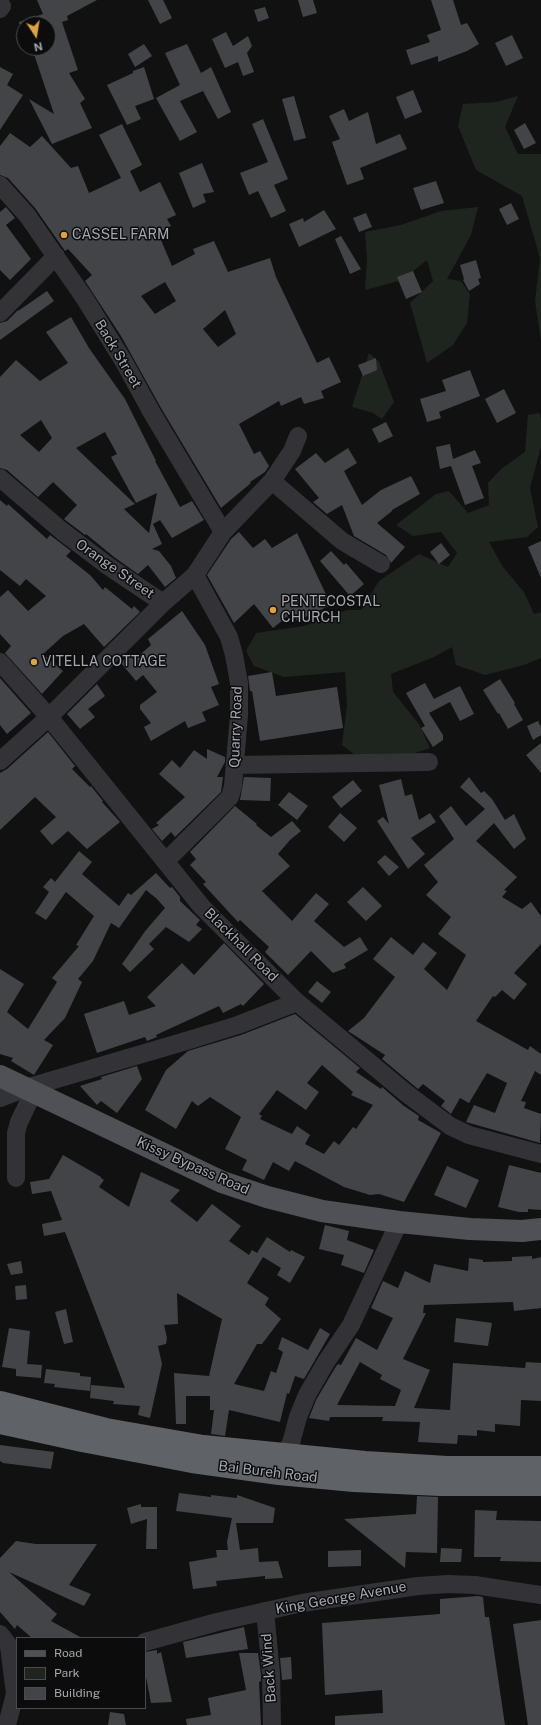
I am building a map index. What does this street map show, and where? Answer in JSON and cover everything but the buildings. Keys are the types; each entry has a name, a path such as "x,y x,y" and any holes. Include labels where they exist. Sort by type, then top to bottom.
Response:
{"highway":[{"path":"0,1402 106,1430 203,1446 365,1462 447,1467 541,1467"},
{"name":"Bai Bureh Road","path":"0,1423 82,1441 192,1462 279,1474 370,1482 440,1485 541,1485"}],"main road":[{"name":"Kissy Bypass Road","path":"0,1076 222,1182 267,1197 322,1210 399,1222 470,1229 522,1231 541,1229"}],"street":[{"name":"Back Street","path":"0,185 27,215 85,299 124,362 152,413 223,532"},
{"path":"0,313 56,256"},
{"path":"163,603 195,575 223,532 272,481 292,451 298,436"},
{"name":"Orange Street","path":"0,478 62,531 108,566 163,603 49,717 0,761"},
{"path":"272,481 342,542 381,564"},
{"name":"Quarry Road","path":"166,861 230,797 235,765 239,715 238,683 234,655 229,637 195,575"},
{"name":"Blackhall Road","path":"0,662 49,717 202,907 297,1002 406,1093 450,1126 469,1135 541,1154"},
{"path":"235,765 429,762"},
{"path":"0,1098 186,1041 297,1002"},
{"path":"16,1178 16,1133 30,1090"},
{"path":"284,1455 291,1443 298,1417 307,1395 326,1362 351,1325 399,1222"},
{"name":"King George Avenue","path":"146,1642 217,1622 302,1603 425,1585 475,1585 541,1595"},
{"name":"Back Wind","path":"265,1612 271,1673 272,1725"},
{"path":"7,1725 16,1693 9,1643"}],"green space":[{"path":"518,96 505,127 518,154 541,154 541,342 535,301 540,258 522,196 476,170 458,126 463,104 496,102"},
{"path":"478,207 471,235 447,279 461,281 470,294 467,323 453,345 427,363 410,303 433,281 427,260 402,280 365,290 367,259 365,232 401,225 441,211"},
{"path":"369,353 379,362 394,402 382,419 373,413 352,407"},
{"path":"539,413 541,419 541,447 530,488 538,527 527,537 489,542 503,567 524,592 534,614 541,612 541,658 524,665 485,675 456,665 452,647 434,657 391,674 393,692 419,724 430,748 409,755 354,754 342,745 347,705 345,672 284,677 254,666 246,651 256,633 304,626 347,610 361,610 379,581 419,554 448,567 457,553 441,532 413,536 396,525 436,494 449,491 468,513 489,505 488,483 501,469 525,452 528,415"}],"place":[{"name":"CASSEL FARM","path":"64,235"},
{"name":"PENTECOSTAL CHURCH","path":"273,610"},
{"name":"VITELLA COTTAGE","path":"34,662"}]}
